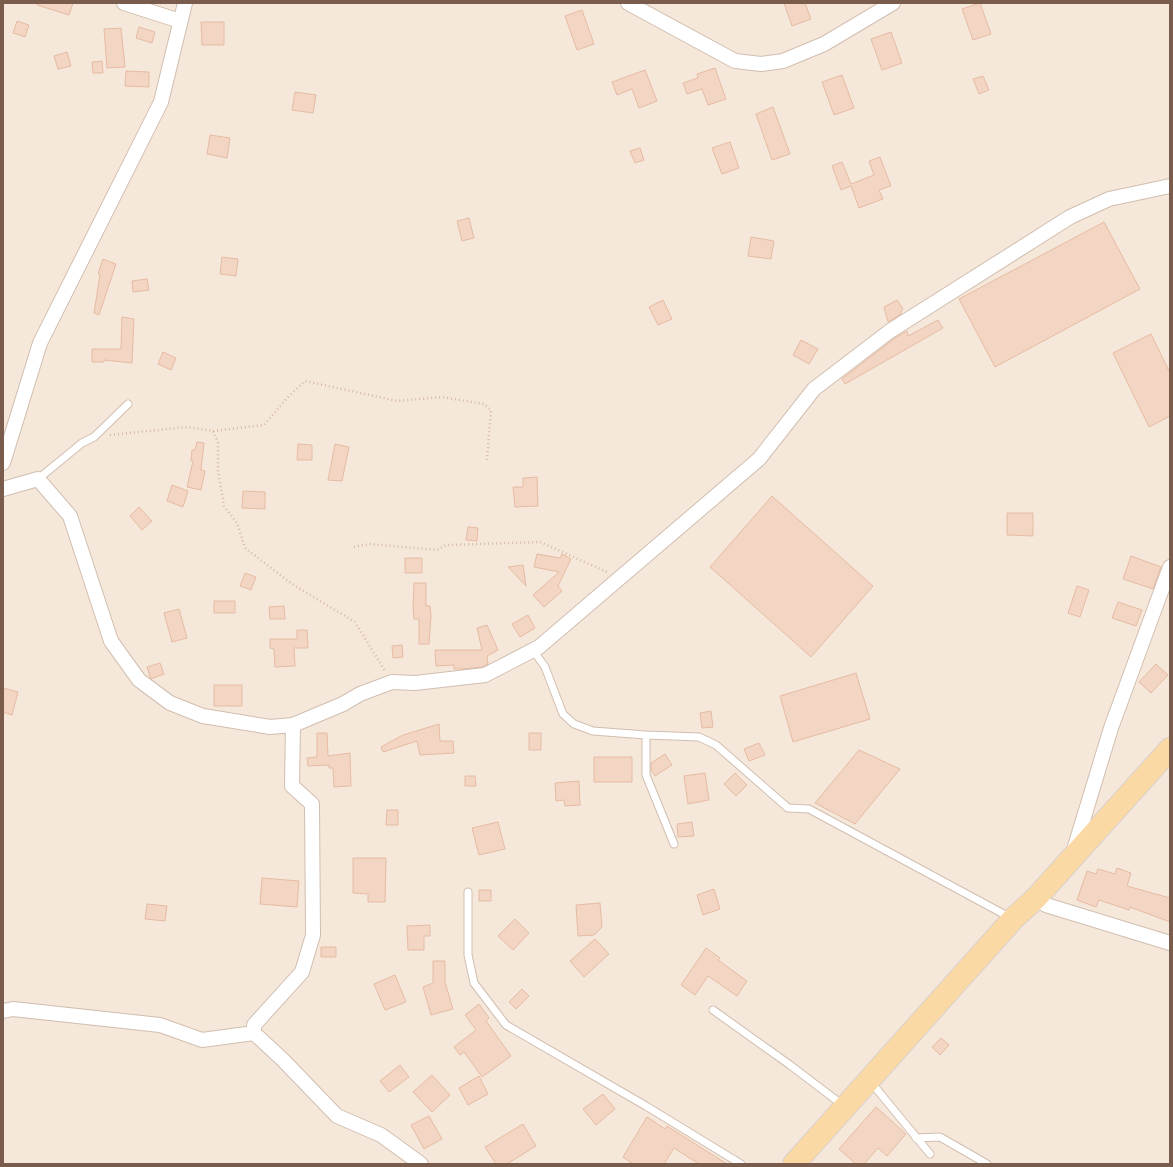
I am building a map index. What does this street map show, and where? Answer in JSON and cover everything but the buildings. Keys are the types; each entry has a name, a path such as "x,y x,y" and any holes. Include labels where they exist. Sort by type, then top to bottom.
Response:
{"main road":[{"path":"794,1164 870,1081 1013,919 1036,898 1072,856 1170,749"}],"street":[{"path":"124,3 180,21"},
{"path":"3,463 8,425 40,342 161,102 185,3"},
{"path":"628,3 735,61 761,64 783,61 824,44 892,3"},
{"path":"3,489 38,479 70,516 111,642 139,680 170,703 203,716 270,727 293,725 342,704 360,694 392,682 415,683 485,675 539,647 759,459 814,389 890,331 1070,217 1109,199 1170,186"},
{"path":"1072,856 1110,728 1170,567"},
{"path":"293,725 292,786 312,804 313,935 302,972 254,1025 254,1033 283,1060 337,1116 381,1135 421,1164"},
{"path":"1036,898 1046,905 1170,943"},
{"path":"3,1011 13,1009 160,1025 202,1040 254,1033"}],"lane":[{"path":"38,479 82,443 94,437 128,404"},
{"path":"533,650 545,667 563,714 574,724 593,731 699,737 716,745 788,808 809,809 1013,919"},
{"path":"646,735 646,775 674,844"},
{"path":"468,892 468,955 474,983 506,1025 646,1106 741,1164"},
{"path":"713,1010 846,1107"},
{"path":"870,1081 930,1154"},
{"path":"916,1138 940,1137 987,1164"}],"path":[{"path":"94,437 187,427 213,431 264,425 305,380 397,401 442,397 484,404 491,410 487,460"},
{"path":"213,431 218,442 218,471 224,506 237,523 245,548 292,584 355,622 392,682"},
{"path":"354,547 370,544 437,550 446,545 540,542 620,578"}],"shaded area":[{"path":"3,3 1170,3 1170,1164 3,1164"}]}
